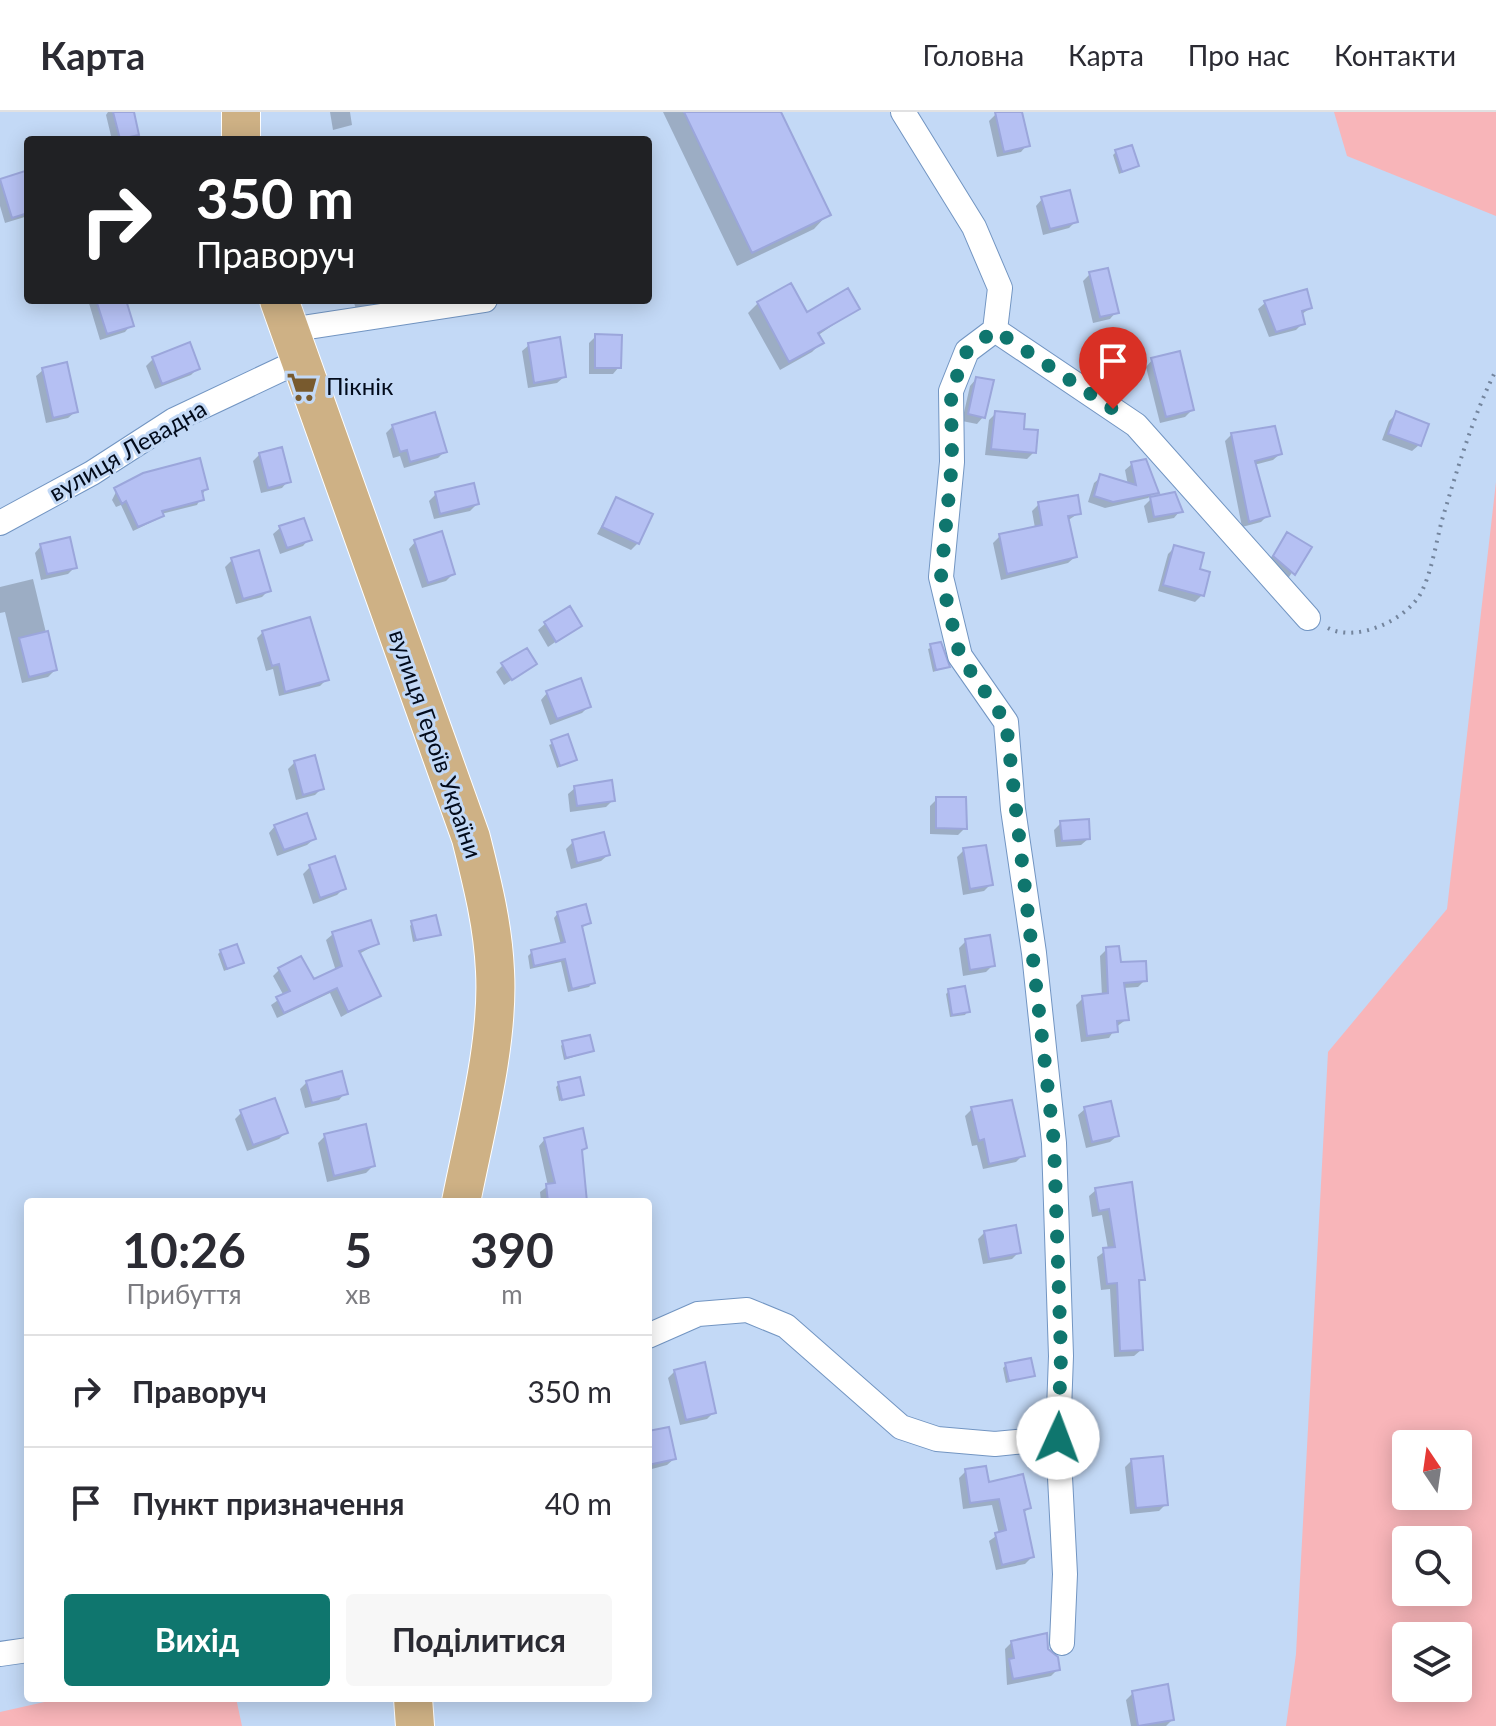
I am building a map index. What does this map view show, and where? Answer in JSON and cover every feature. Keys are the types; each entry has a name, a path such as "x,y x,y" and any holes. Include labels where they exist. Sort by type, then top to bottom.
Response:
{"main road":[{"name":"вулиця Героїв України","path":"289,330 471,838 487,901 495,973 489,1048 462,1198"},
{"path":"413,1702 415,1726"}],"street":[{"path":"903,112 974,227 1000,288 995,330 967,351 951,391 952,462 941,577 960,656 1006,722 1054,1143 1061,1356 1058,1438 1065,1574 1062,1643"},
{"name":"вулиця Левадна","path":"0,523 92,473 174,420 289,330 459,304"},
{"path":"995,330 1136,425 1308,618"},
{"path":"652,1334 698,1314 747,1310 786,1326 901,1427 937,1439 980,1443 1058,1438"},
{"path":"0,1654 24,1651"}],"path":[{"path":"1308,618 1340,635 1368,631 1392,620 1421,593 1446,508 1496,370"}],"shaded area":[{"path":"1334,112 1496,112 1496,216 1347,156"},
{"path":"1496,482 1496,1726 1286,1726 1296,1654 1328,1052 1447,909"},
{"path":"44,1702 237,1702 242,1726 0,1726 0,1712"}],"building":[{"path":"113,112 134,112 139,135 119,136"},
{"path":"684,112 781,112 831,215 752,253"},
{"path":"995,112 1022,112 1030,146 1004,152"},
{"path":"1132,145 1139,166 1122,172 1115,150"},
{"path":"24,171 24,214 12,218 0,179"},
{"path":"1070,190 1078,222 1050,229 1041,197"},
{"path":"1108,268 1119,313 1100,317 1089,272"},
{"path":"791,283 807,312 848,288 860,309 818,333 824,343 789,362 757,302"},
{"path":"1307,289 1312,308 1302,311 1305,324 1276,332 1264,301"},
{"path":"97,304 127,304 134,326 107,334"},
{"path":"595,334 622,335 621,368 595,368"},
{"path":"560,337 566,377 534,383 528,343"},
{"path":"190,342 200,369 162,384 152,357"},
{"path":"1180,351 1194,410 1166,417 1151,358"},
{"path":"67,362 78,412 53,418 42,368"},
{"path":"976,377 994,380 985,418 968,414"},
{"path":"995,411 1025,414 1024,429 1038,430 1036,453 991,449"},
{"path":"1396,411 1429,424 1421,446 1388,434"},
{"path":"435,412 447,452 410,462 407,450 400,452 392,425"},
{"path":"1275,426 1282,454 1255,461 1270,516 1249,522 1231,433"},
{"path":"282,447 291,482 268,488 259,453"},
{"path":"200,458 208,489 202,491 204,500 162,511 164,516 138,527 126,501 122,504 114,488 143,473"},
{"path":"1146,459 1159,493 1113,502 1094,496 1100,474 1136,485 1131,462"},
{"path":"474,483 479,504 440,514 435,492"},
{"path":"1175,492 1183,512 1154,517 1150,497"},
{"path":"1078,495 1081,514 1068,516 1077,557 1007,574 999,534 1042,525 1038,502"},
{"path":"616,497 653,514 639,544 602,527"},
{"path":"304,518 312,540 287,548 279,526"},
{"path":"442,531 455,574 428,583 414,540"},
{"path":"1287,532 1312,547 1295,575 1273,556"},
{"path":"70,537 77,568 47,574 40,544"},
{"path":"1174,545 1204,553 1200,569 1210,572 1204,596 1163,585"},
{"path":"259,550 271,591 243,599 231,558"},
{"path":"570,606 582,626 556,642 544,622"},
{"path":"310,617 329,680 285,692 279,664 272,666 262,631"},
{"path":"48,631 57,670 29,677 19,638"},
{"path":"941,642 950,667 936,670 930,644"},
{"path":"527,648 537,664 512,680 501,663"},
{"path":"581,678 591,707 557,719 546,691"},
{"path":"568,734 577,760 560,766 551,740"},
{"path":"315,755 324,789 303,795 294,761"},
{"path":"612,780 615,801 577,806 574,786"},
{"path":"936,797 966,797 967,829 936,828"},
{"path":"307,813 316,839 284,850 274,825"},
{"path":"1089,819 1090,839 1062,841 1060,821"},
{"path":"604,832 610,855 577,863 572,840"},
{"path":"986,845 993,885 970,889 963,848"},
{"path":"335,856 346,889 320,898 309,865"},
{"path":"586,904 591,923 582,926 595,983 572,989 565,959 534,966 531,950 565,942 557,912"},
{"path":"436,915 441,935 416,940 411,921"},
{"path":"371,920 379,944 359,951 381,996 348,1012 337,988 284,1013 276,997 290,991 278,968 301,956 314,979 342,966 332,932"},
{"path":"990,935 995,966 970,970 965,939"},
{"path":"237,944 244,963 227,969 220,950"},
{"path":"1119,946 1121,962 1146,961 1147,981 1124,983 1129,1020 1117,1021 1118,1032 1087,1036 1082,996 1108,993 1106,947"},
{"path":"965,986 970,1012 952,1015 948,989"},
{"path":"590,1035 594,1051 566,1058 562,1041"},
{"path":"342,1071 348,1094 312,1103 306,1081"},
{"path":"580,1077 584,1095 562,1100 558,1082"},
{"path":"275,1098 288,1133 253,1145 240,1110"},
{"path":"1012,1100 1025,1156 989,1164 984,1139 979,1141 971,1107"},
{"path":"1111,1101 1119,1136 1092,1142 1084,1107"},
{"path":"366,1124 375,1166 334,1176 324,1134"},
{"path":"583,1128 587,1148 582,1150 587,1198 548,1198 546,1184 555,1183 544,1138"},
{"path":"1132,1182 1145,1280 1139,1280 1143,1350 1120,1351 1117,1283 1107,1284 1103,1248 1115,1247 1109,1209 1099,1211 1095,1188"},
{"path":"1016,1225 1021,1253 989,1259 984,1231"},
{"path":"1031,1358 1035,1376 1009,1381 1005,1363"},
{"path":"705,1362 716,1413 686,1420 674,1370"},
{"path":"669,1427 676,1459 652,1464 652,1430"},
{"path":"1163,1456 1168,1505 1136,1508 1131,1459"},
{"path":"986,1466 989,1482 1023,1474 1031,1508 1024,1510 1034,1557 1002,1565 995,1533 1006,1530 999,1499 970,1503 965,1469"},
{"path":"1047,1633 1048,1649 1058,1657 1060,1670 1013,1679 1009,1659 1014,1658 1011,1641"},
{"path":"1168,1684 1174,1720 1138,1726 1132,1691"}],"place":[{"name":"Пікнік","path":"302,387"}],"route":[{"path":"1058,1438 1061,1356 1054,1143 1034,953 1013,809 1006,722 960,656 941,577 952,462 951,391 967,351 995,330 1113,409"}]}
